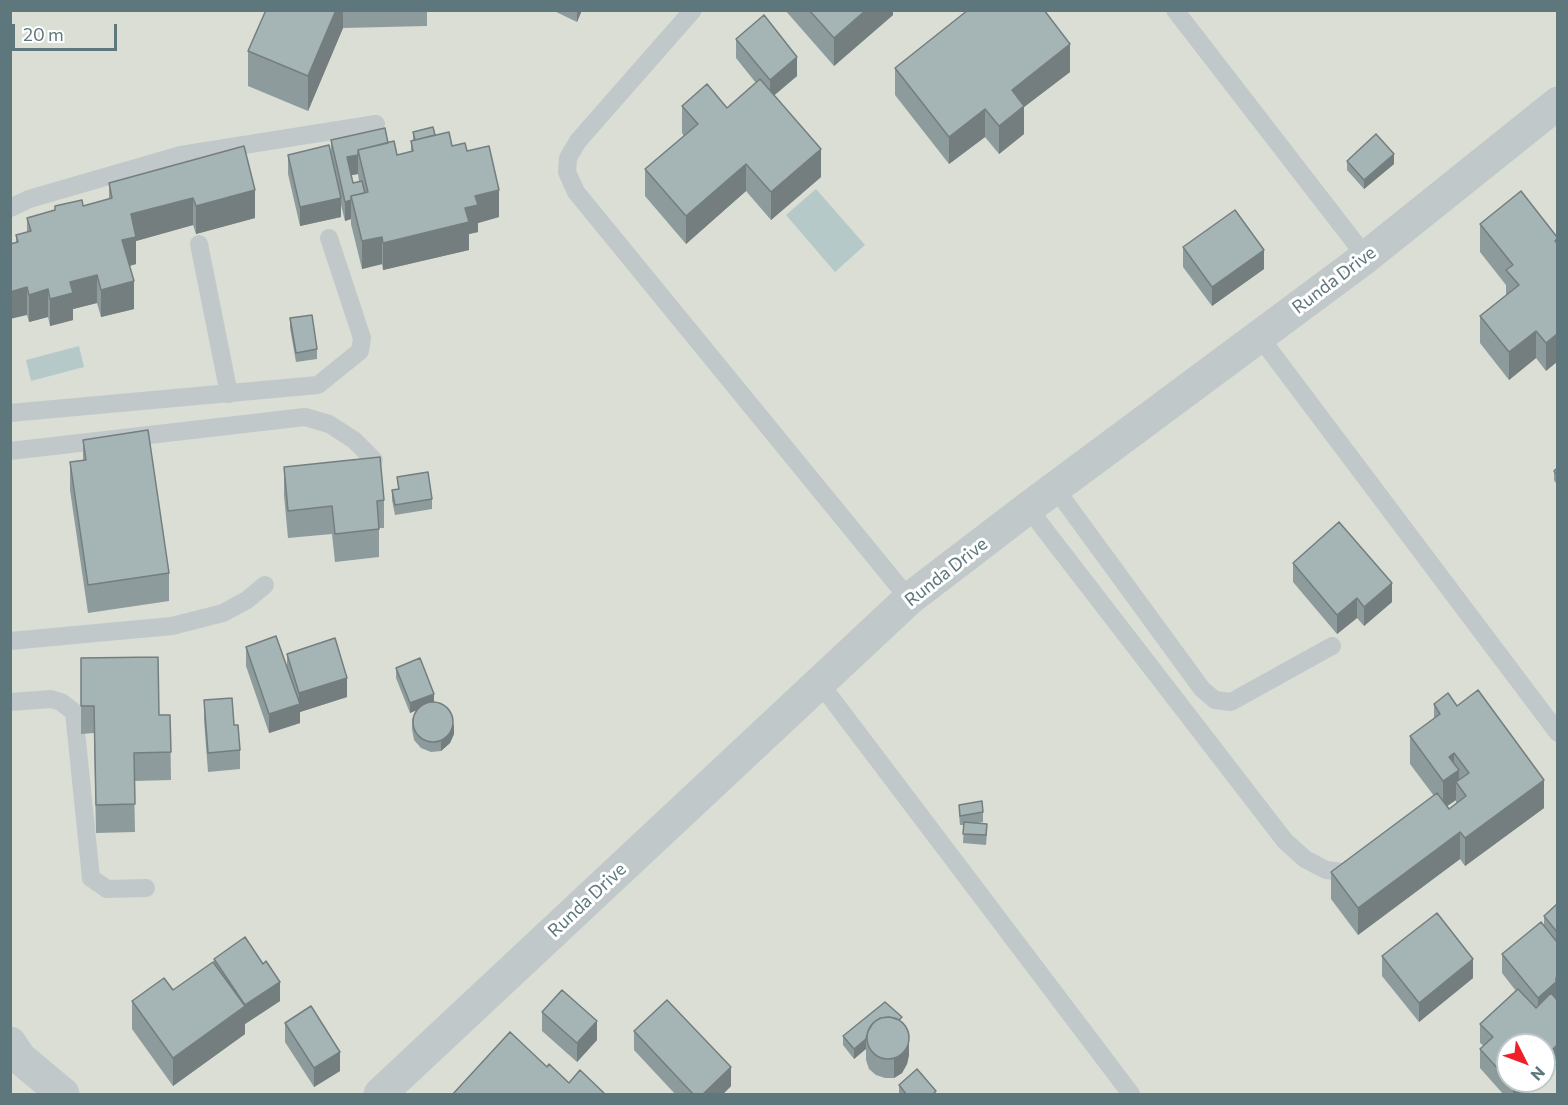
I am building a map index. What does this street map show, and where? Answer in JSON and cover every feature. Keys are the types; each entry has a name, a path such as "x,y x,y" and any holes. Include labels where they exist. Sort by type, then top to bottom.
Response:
{"street":[{"name":"Runda Drive","path":"380,1095 909,599 1366,257 1557,103"},
{"path":"10,1043 20,1058 63,1095"}],"lane":[{"path":"693,10 578,141 568,158 567,172 576,192 909,599"},
{"path":"1175,10 1366,257"},
{"path":"10,208 29,199 181,155 376,124"},
{"path":"10,413 318,386 360,351 362,338 328,238"},
{"path":"199,244 229,394"},
{"path":"1259,336 1557,733"},
{"path":"10,452 305,417 329,424 354,440 374,460"},
{"path":"1055,488 1203,689 1215,700 1231,702 1332,646"},
{"path":"1028,508 1285,841 1305,859 1326,870 1350,873 1368,868"},
{"path":"10,641 172,626 223,613 247,600 266,585"},
{"path":"819,682 1131,1095"},
{"path":"10,702 51,699 61,702 74,712 91,878 107,889 146,888"}],"shaded area":[{"path":"10,11 1557,11 1557,1094 11,1094"},
{"path":"816,189 865,245 835,272 786,215"},
{"path":"79,346 84,367 31,381 26,360"}],"building":[{"path":"266,10 336,10 308,76 248,51"},
{"path":"809,10 866,10 834,38"},
{"path":"968,10 1044,10 1070,44 1012,90 1024,106 999,126 985,109 949,137 895,68"},
{"path":"764,15 797,57 770,80 736,39"},
{"path":"760,79 821,149 771,192 746,164 686,216 645,169 698,124 682,106 707,84 727,108"},
{"path":"433,127 435,135 415,140 413,132"},
{"path":"385,128 388,143 358,150 358,155 347,157 353,183 362,181 365,193 351,196 351,200 345,202 331,140"},
{"path":"449,132 452,146 465,143 467,151 489,146 499,190 475,196 478,205 465,208 469,222 383,243 382,237 362,241 351,196 368,192 358,150 394,141 397,155 413,151 411,141"},
{"path":"1376,134 1394,154 1364,180 1347,161"},
{"path":"329,145 341,198 300,207 288,155"},
{"path":"244,146 255,190 196,206 193,198 131,214 136,237 122,240 134,281 101,290 97,275 70,282 73,293 50,299 48,289 29,295 27,287 10,292 10,244 18,242 16,235 31,231 27,218 55,210 55,206 82,200 83,206 112,198 109,183"},
{"path":"1521,191 1557,237 1555,241 1557,243 1557,334 1546,343 1536,331 1509,352 1480,316 1519,285 1506,270 1513,265 1480,224"},
{"path":"1235,210 1264,250 1212,287 1183,247"},
{"path":"312,315 317,349 296,353 290,318"},
{"path":"148,430 169,573 88,585 70,462 86,460 83,440"},
{"path":"380,457 384,500 377,501 379,529 335,534 332,506 288,511 284,467"},
{"path":"428,472 432,499 395,505 392,490 399,489 397,477"},
{"path":"1339,522 1392,583 1364,607 1357,598 1337,615 1293,563"},
{"path":"276,636 300,704 269,714 246,647"},
{"path":"335,638 347,678 299,693 287,654"},
{"path":"158,657 159,715 170,715 171,752 134,753 135,804 96,805 94,706 81,706 81,658"},
{"path":"420,658 434,694 410,703 396,668"},
{"path":"1478,690 1544,780 1465,838 1460,832 1358,908 1331,872 1437,793 1449,809 1466,796 1456,782 1469,773 1454,753 1449,757 1459,770 1443,781 1410,736 1440,714 1434,704 1448,693 1457,706"},
{"path":"232,698 234,725 238,725 240,750 208,753 204,700"},
{"path":"433,702 441,703 447,708 452,714 452,730 447,736 441,741 433,742 425,741 419,736 414,730 413,722 414,714 419,708 425,703"},
{"path":"982,801 983,812 960,816 959,805"},
{"path":"964,822 987,824 986,835 963,834"},
{"path":"1557,904 1557,932 1544,916"},
{"path":"1437,913 1473,959 1419,1003 1382,956"},
{"path":"1541,922 1557,942 1557,976 1556,982 1538,998 1502,954"},
{"path":"245,937 263,964 266,961 280,982 245,1005 214,959"},
{"path":"213,962 245,1006 173,1058 132,1001 164,978 173,990"},
{"path":"1518,989 1536,1008 1551,993 1557,1000 1557,1045 1556,1033 1496,1033 1496,1067 1480,1049 1493,1037 1480,1024"},
{"path":"562,990 597,1021 577,1043 542,1012"},
{"path":"667,1000 731,1067 702,1095 694,1095 634,1031"},
{"path":"885,1002 902,1017 899,1020 890,1017 880,1018 873,1023 866,1039 854,1049 843,1036"},
{"path":"311,1006 340,1052 314,1068 285,1023"},
{"path":"888,1017 903,1023 909,1038 903,1053 888,1059 873,1053 867,1038 873,1023"},
{"path":"510,1032 547,1067 549,1064 569,1083 580,1070 606,1095 452,1095"},
{"path":"917,1069 936,1091 932,1095 907,1095 899,1085"}]}
